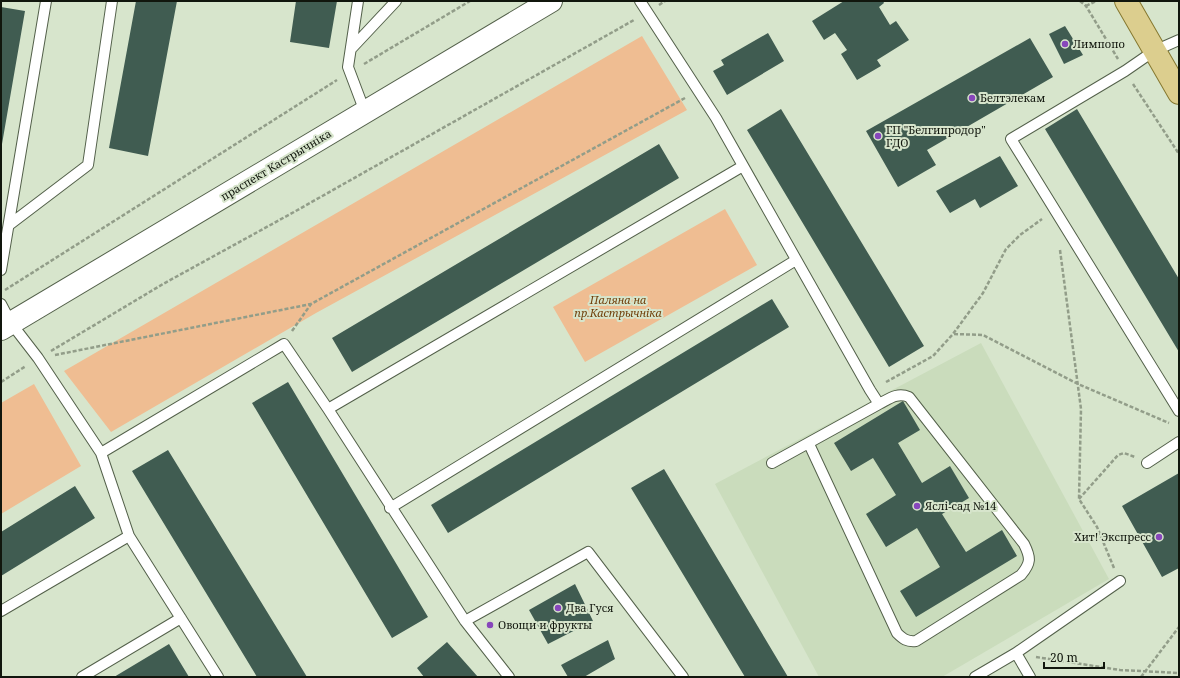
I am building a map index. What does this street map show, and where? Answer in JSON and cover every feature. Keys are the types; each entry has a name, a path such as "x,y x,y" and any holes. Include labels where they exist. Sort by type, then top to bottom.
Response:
{"main road":[{"name":"праспект Кастрычніка","path":"6,326 551,1"},
{"path":"1126,1 1179,93"}],"lane":[{"path":"1,270 46,1"},
{"path":"8,225 88,165 112,1"},
{"path":"358,1 348,67 366,112"},
{"path":"351,49 396,1"},
{"path":"640,1 716,118 879,404"},
{"path":"1179,40 1154,51 1125,71 1011,139 1179,412"},
{"path":"328,409 743,166"},
{"path":"390,508 796,260"},
{"path":"1,304 6,326 38,358 101,453 129,536 218,677"},
{"path":"101,453 284,344 328,409 390,508 465,621 509,677"},
{"path":"772,463 897,395 909,397 1024,544 1028,552 1029,560 1027,567 1021,575 916,641 911,642 903,639 897,633 809,444"},
{"path":"1147,463 1179,442"},
{"path":"1,611 129,536"},
{"path":"465,621 588,552 683,677"},
{"path":"976,677 1016,653 1120,581"},
{"path":"82,677 181,618"},
{"path":"1016,653 1030,677"}],"path":[{"path":"1,293 350,72 470,1"},
{"path":"1,382 38,358 163,284 294,212 666,1"},
{"path":"1086,6 1096,1"},
{"path":"38,358 311,304 698,90"},
{"path":"870,390 933,356 953,334 983,293 1006,249 1020,235 1055,210"},
{"path":"1060,250 1081,409 1079,499 1097,527 1120,581"},
{"path":"284,344 311,304"},
{"path":"953,334 983,336 1078,384 1172,424"},
{"path":"1079,499 1118,455 1124,453 1131,454 1147,463"},
{"path":"1141,677 1179,627"},
{"path":"1016,653 1120,670 1179,673"}],"shaded area":[{"path":"981,343 1109,579 942,677 819,677 715,484"}],"green space":[{"path":"642,36 687,110 316,313 111,432 64,371"},
{"name":"Паляна на пр.Кастрычніка","path":"725,209 757,265 585,362 553,307"},
{"path":"34,384 81,466 1,514 1,403"}],"building":[{"path":"136,1 177,1 148,156 109,148"},
{"path":"296,1 337,1 329,48 290,42"},
{"path":"844,1 883,1 884,3 879,7 890,25 896,21 909,40 877,60 881,66 857,80 841,54 847,50 835,33 824,40 812,21"},
{"path":"1,7 25,11 2,144 1,144"},
{"name":"Лимпопо","path":"1065,26 1083,55 1064,64 1049,34"},
{"path":"768,33 784,61 727,95 713,71 724,65 721,60"},
{"name":"Белтэлекам","path":"1030,38 1053,77 927,150 936,165 898,187 866,131"},
{"path":"781,109 924,346 889,367 747,130"},
{"path":"1077,109 1179,279 1179,352 1045,129"},
{"path":"659,144 679,178 352,372 332,338"},
{"path":"1000,156 1018,186 980,208 975,199 950,213 936,191"},
{"path":"772,299 789,327 448,533 431,505"},
{"path":"288,382 428,617 392,638 252,403"},
{"name":"Яслі-сад №14","path":"903,401 920,430 898,443 922,483 950,466 969,498 942,514 966,552 1002,530 1017,556 916,617 900,591 940,567 917,528 886,547 866,514 896,495 873,458 851,471 834,443"},
{"path":"168,450 307,677 257,677 132,471"},
{"path":"664,469 788,677 745,677 631,488"},
{"name":"Хит! Экспресс","path":"1179,473 1179,568 1162,577 1122,506"},
{"path":"75,486 95,518 1,576 1,532"},
{"path":"575,584 593,621 548,644 529,610"},
{"path":"608,640 615,659 584,677 568,677 561,665"},
{"path":"447,642 478,677 424,677 417,668"},
{"path":"169,644 189,677 114,677"}],"place":[{"name":"Лимпопо","path":"1065,44"},
{"name":"Белтэлекам","path":"972,98"},
{"name":"ГП \"Белгипродор\" ГДО","path":"878,136"},
{"name":"Яслі-сад №14","path":"917,506"},
{"name":"Хит! Экспресс","path":"1159,537"},
{"name":"Два Гуся","path":"558,608"},
{"name":"Овощи и фрукты","path":"490,625"}]}
